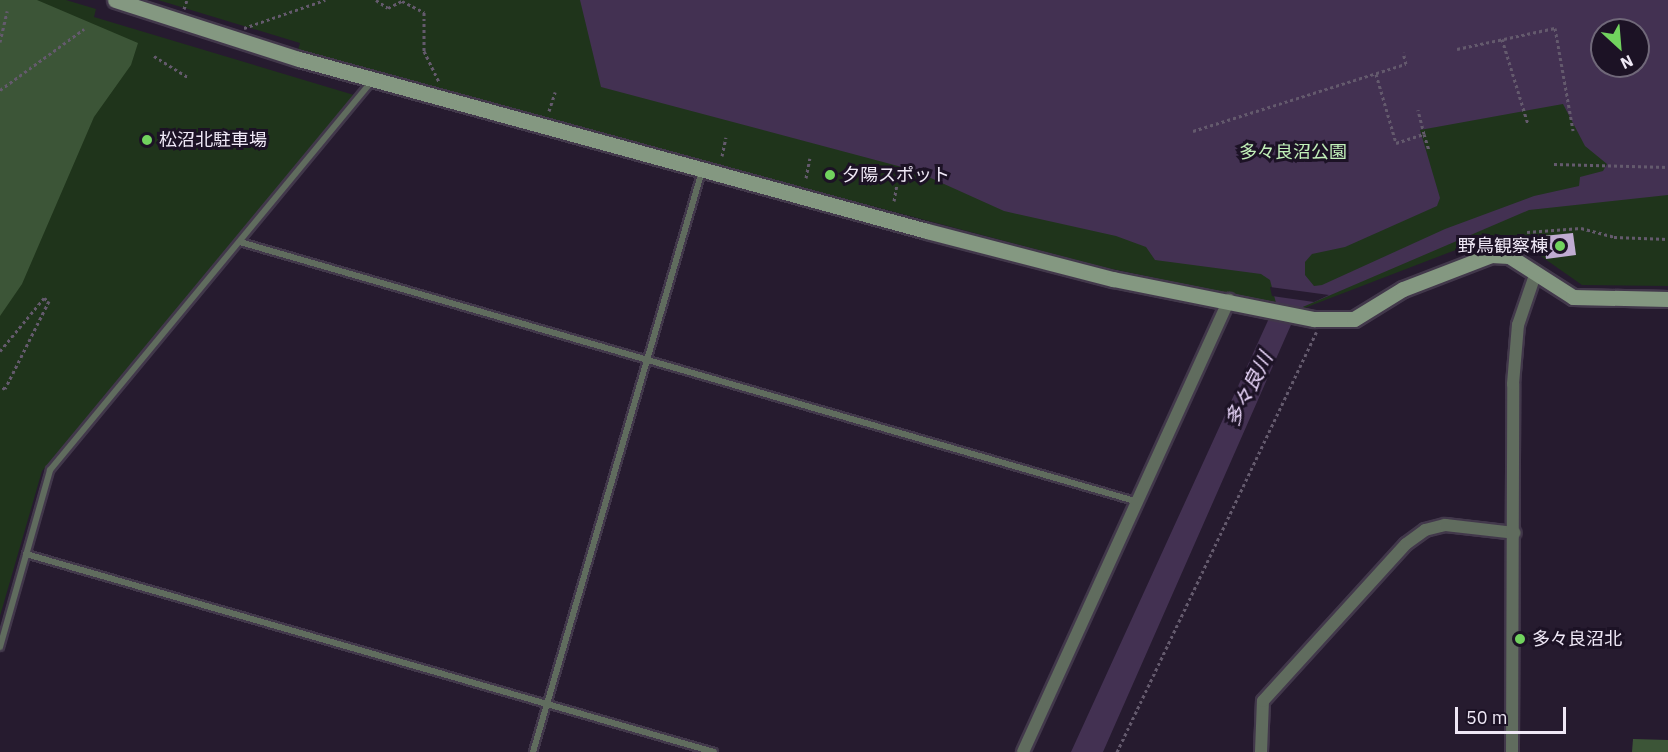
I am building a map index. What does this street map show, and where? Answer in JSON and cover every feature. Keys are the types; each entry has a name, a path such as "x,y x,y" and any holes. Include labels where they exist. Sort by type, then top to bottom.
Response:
{"street":[{"path":"115,0 373,80 1113,279 1229,300 1318,320 1354,319 1403,289 1491,255 1509,256 1535,275 1573,297 1668,299"},
{"path":"1512,752 1515,533 1513,384 1518,326 1535,275"},
{"path":"1023,752 1135,501 1229,300"},
{"path":"1261,752 1263,701 1406,543 1425,530 1445,525 1515,533"}],"lane":[{"path":"0,647 51,470 373,80"},
{"path":"533,752 644,361 702,169"},
{"path":"240,242 644,361 1135,501"},
{"path":"26,554 714,752"}],"path":[{"path":"243,29 245,23 325,0"},
{"path":"376,0 388,8 402,1 424,12 424,51 439,82"},
{"path":"0,42 8,11"},
{"path":"1457,50 1555,27 1574,130"},
{"path":"0,90 84,29"},
{"path":"1502,39 1528,124"},
{"path":"1193,131 1406,64 1403,52"},
{"path":"154,56 188,77"},
{"path":"1376,74 1396,143 1424,134"},
{"path":"549,111 555,92"},
{"path":"1418,110 1429,150"},
{"path":"722,156 726,137"},
{"path":"806,178 810,158"},
{"path":"1554,164 1668,167"},
{"path":"894,201 897,184"},
{"path":"1527,232 1581,228 1614,237 1668,239"},
{"path":"0,351 44,298 49,301 5,389 0,386"},
{"path":"1117,752 1318,320"}],"green space":[{"path":"0,0 66,0 96,9 94,17 354,95 42,471 0,616"},
{"path":"0,0 37,0 138,43 131,65 94,117 22,284 0,316"},
{"name":"多々良沼公園","path":"158,0 1668,0 1668,286 1582,285 1515,238 1492,236 1302,309 1103,267 298,50 300,43"},
{"path":"1633,739 1668,740 1668,752 1632,752"}],"water":[{"name":"多々良沼公園","path":"580,0 1668,0 1668,195 1529,210 1298,309 1103,752 1071,752 1276,303 1270,280 1261,274 1155,260 1146,247 1116,236 1004,211 913,170 601,87","holes":["1563,104 1585,146 1607,164 1603,171 1580,177 1579,186 1534,196 1445,229 1322,285 1314,286 1305,275 1305,262 1312,254 1345,247 1437,206 1440,198 1420,130"]}],"pier":[{"path":"1270,287 1329,295 1314,302 1272,296"}],"building":[{"name":"野鳥観察棟","path":"1573,233 1576,255 1546,259 1543,236"}],"place":[{"name":"松沼北駐車場","path":"147,140"},
{"name":"夕陽スポット","path":"830,175"},
{"name":"野鳥観察棟","path":"1560,246"},
{"name":"多々良沼北","path":"1520,639"}],"water label":[{"name":"多々良川","path":"1248,389"}]}
